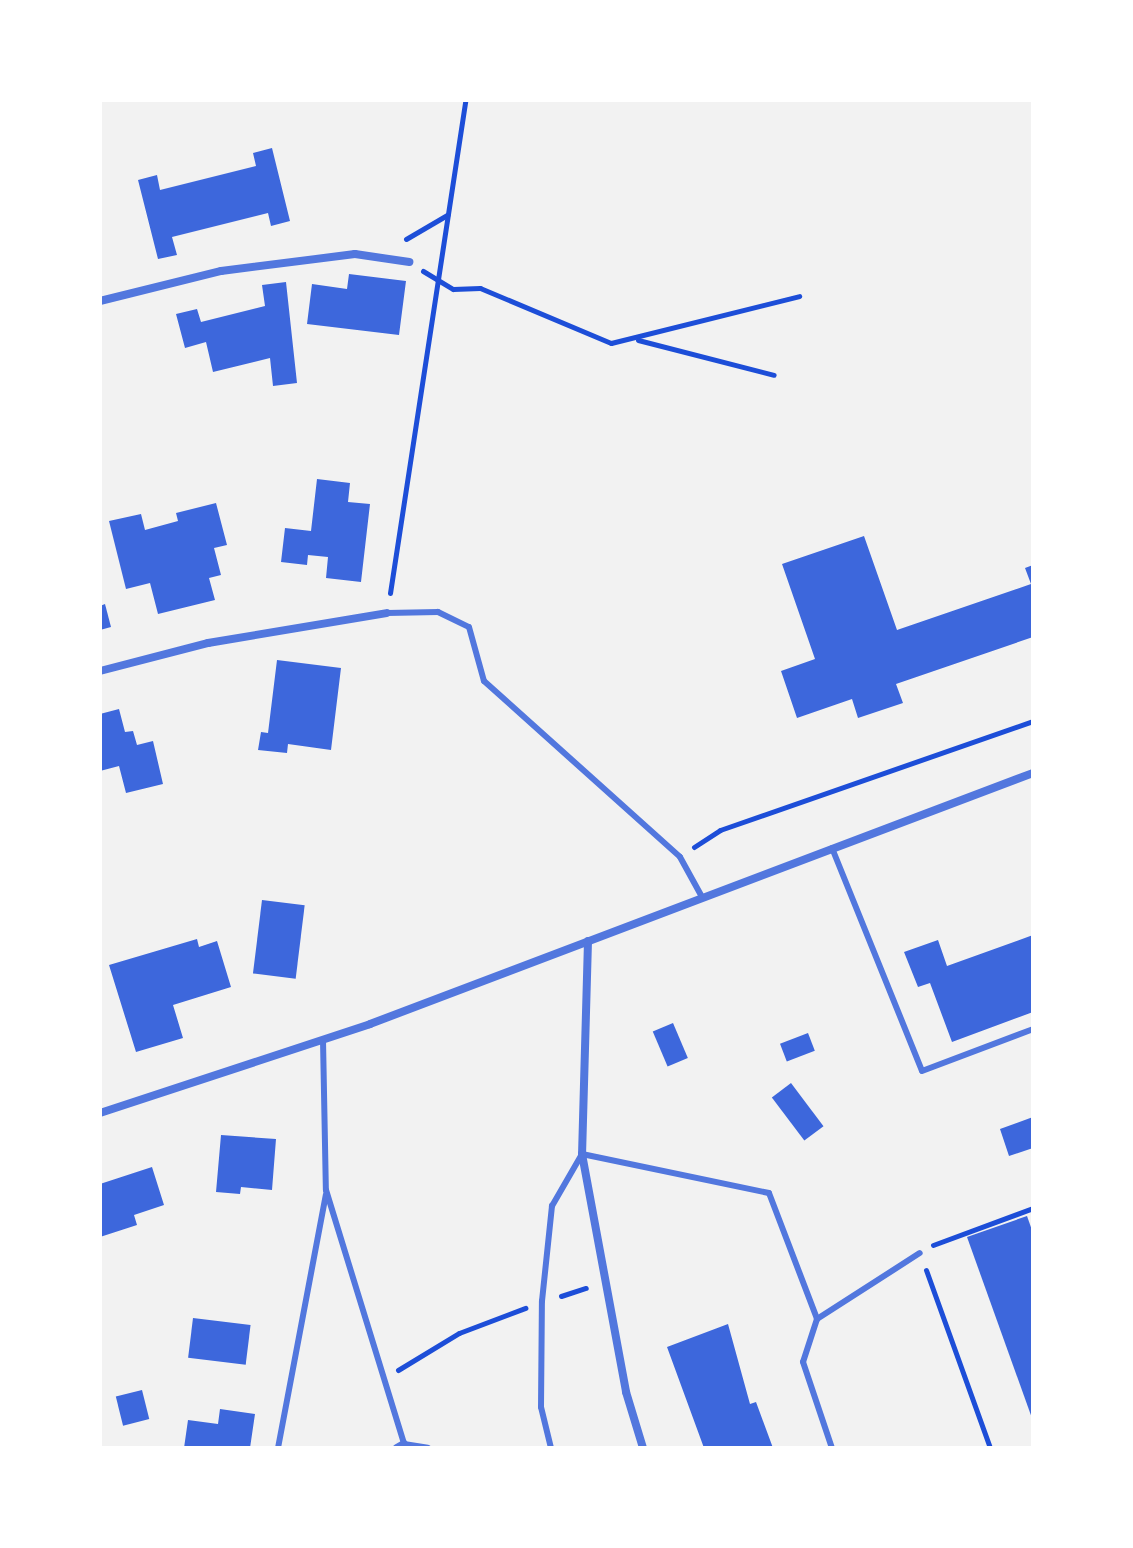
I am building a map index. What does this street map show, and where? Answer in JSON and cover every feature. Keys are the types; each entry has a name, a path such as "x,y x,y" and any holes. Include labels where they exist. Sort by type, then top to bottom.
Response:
{"street":[{"path":"100,301 236,269 355,254 409,262"},
{"path":"100,671 208,643 387,613"},
{"path":"100,1113 323,1040 1033,773"},
{"path":"588,941 582,1154 606,1282 643,1448"}],"lane":[{"path":"387,613 438,612 469,627 484,681 680,857 702,897"},
{"path":"832,848 922,1071 1033,1029"},
{"path":"278,1448 326,1190 323,1040"},
{"path":"551,1448 541,1407 542,1301 552,1206 582,1154 769,1193 817,1319 803,1362 832,1448"},
{"path":"326,1190 384,1378 400,1446 428,1448"},
{"path":"817,1319 920,1253"}],"path":[{"path":"387,613 435,278 465,100"},
{"path":"409,262 453,289 480,288 533,314 544,313 594,339 637,340 774,375"},
{"path":"637,340 799,296"},
{"path":"680,857 720,830 1033,721"},
{"path":"990,1448 920,1253 950,1235 1033,1208"},
{"path":"384,1378 459,1333 542,1301 606,1282"}],"building":[{"path":"272,148 290,221 271,226 268,213 172,237 177,255 158,259 138,180 157,175 160,190 256,166 253,153"},
{"path":"349,274 406,281 399,335 307,324 312,284 347,289"},
{"path":"286,282 297,383 273,386 270,358 213,372 206,342 185,348 176,314 197,309 201,322 265,306 262,285"},
{"path":"317,479 350,483 348,502 370,504 361,582 326,578 328,557 308,555 307,565 281,562 285,528 311,531"},
{"path":"216,503 227,545 214,548 221,575 209,578 215,600 158,614 150,583 126,589 109,521 141,514 145,530 178,521 176,513"},
{"path":"864,536 897,630 1031,584 1025,568 1033,565 1033,637 896,684 903,703 858,718 852,699 797,718 781,671 815,659 782,564"},
{"path":"105,604 111,627 100,630 100,606"},
{"path":"277,660 341,668 331,750 288,744 287,753 258,750 261,732 268,733"},
{"path":"119,709 125,732 133,731 137,745 153,741 163,784 126,793 119,766 100,771 100,714"},
{"path":"262,900 305,905 296,979 253,973"},
{"path":"1033,935 1033,1012 952,1042 930,983 918,987 904,952 938,940 947,966"},
{"path":"197,939 199,947 217,941 231,987 173,1005 183,1038 136,1052 109,965"},
{"path":"673,1023 688,1058 668,1067 653,1032"},
{"path":"808,1033 815,1051 787,1061 780,1044"},
{"path":"791,1083 823,1126 804,1141 772,1097"},
{"path":"1033,1117 1033,1148 1009,1156 1000,1129"},
{"path":"221,1135 276,1139 272,1190 241,1187 240,1194 216,1192"},
{"path":"152,1167 164,1205 134,1215 137,1225 100,1237 100,1184"},
{"path":"1027,1216 1033,1233 1033,1421 967,1237"},
{"path":"193,1318 251,1325 246,1365 188,1358"},
{"path":"728,1324 750,1404 756,1402 773,1448 704,1448 667,1347"},
{"path":"142,1390 149,1419 123,1426 116,1397"},
{"path":"220,1409 255,1414 250,1448 184,1448 188,1420 218,1424"}]}
